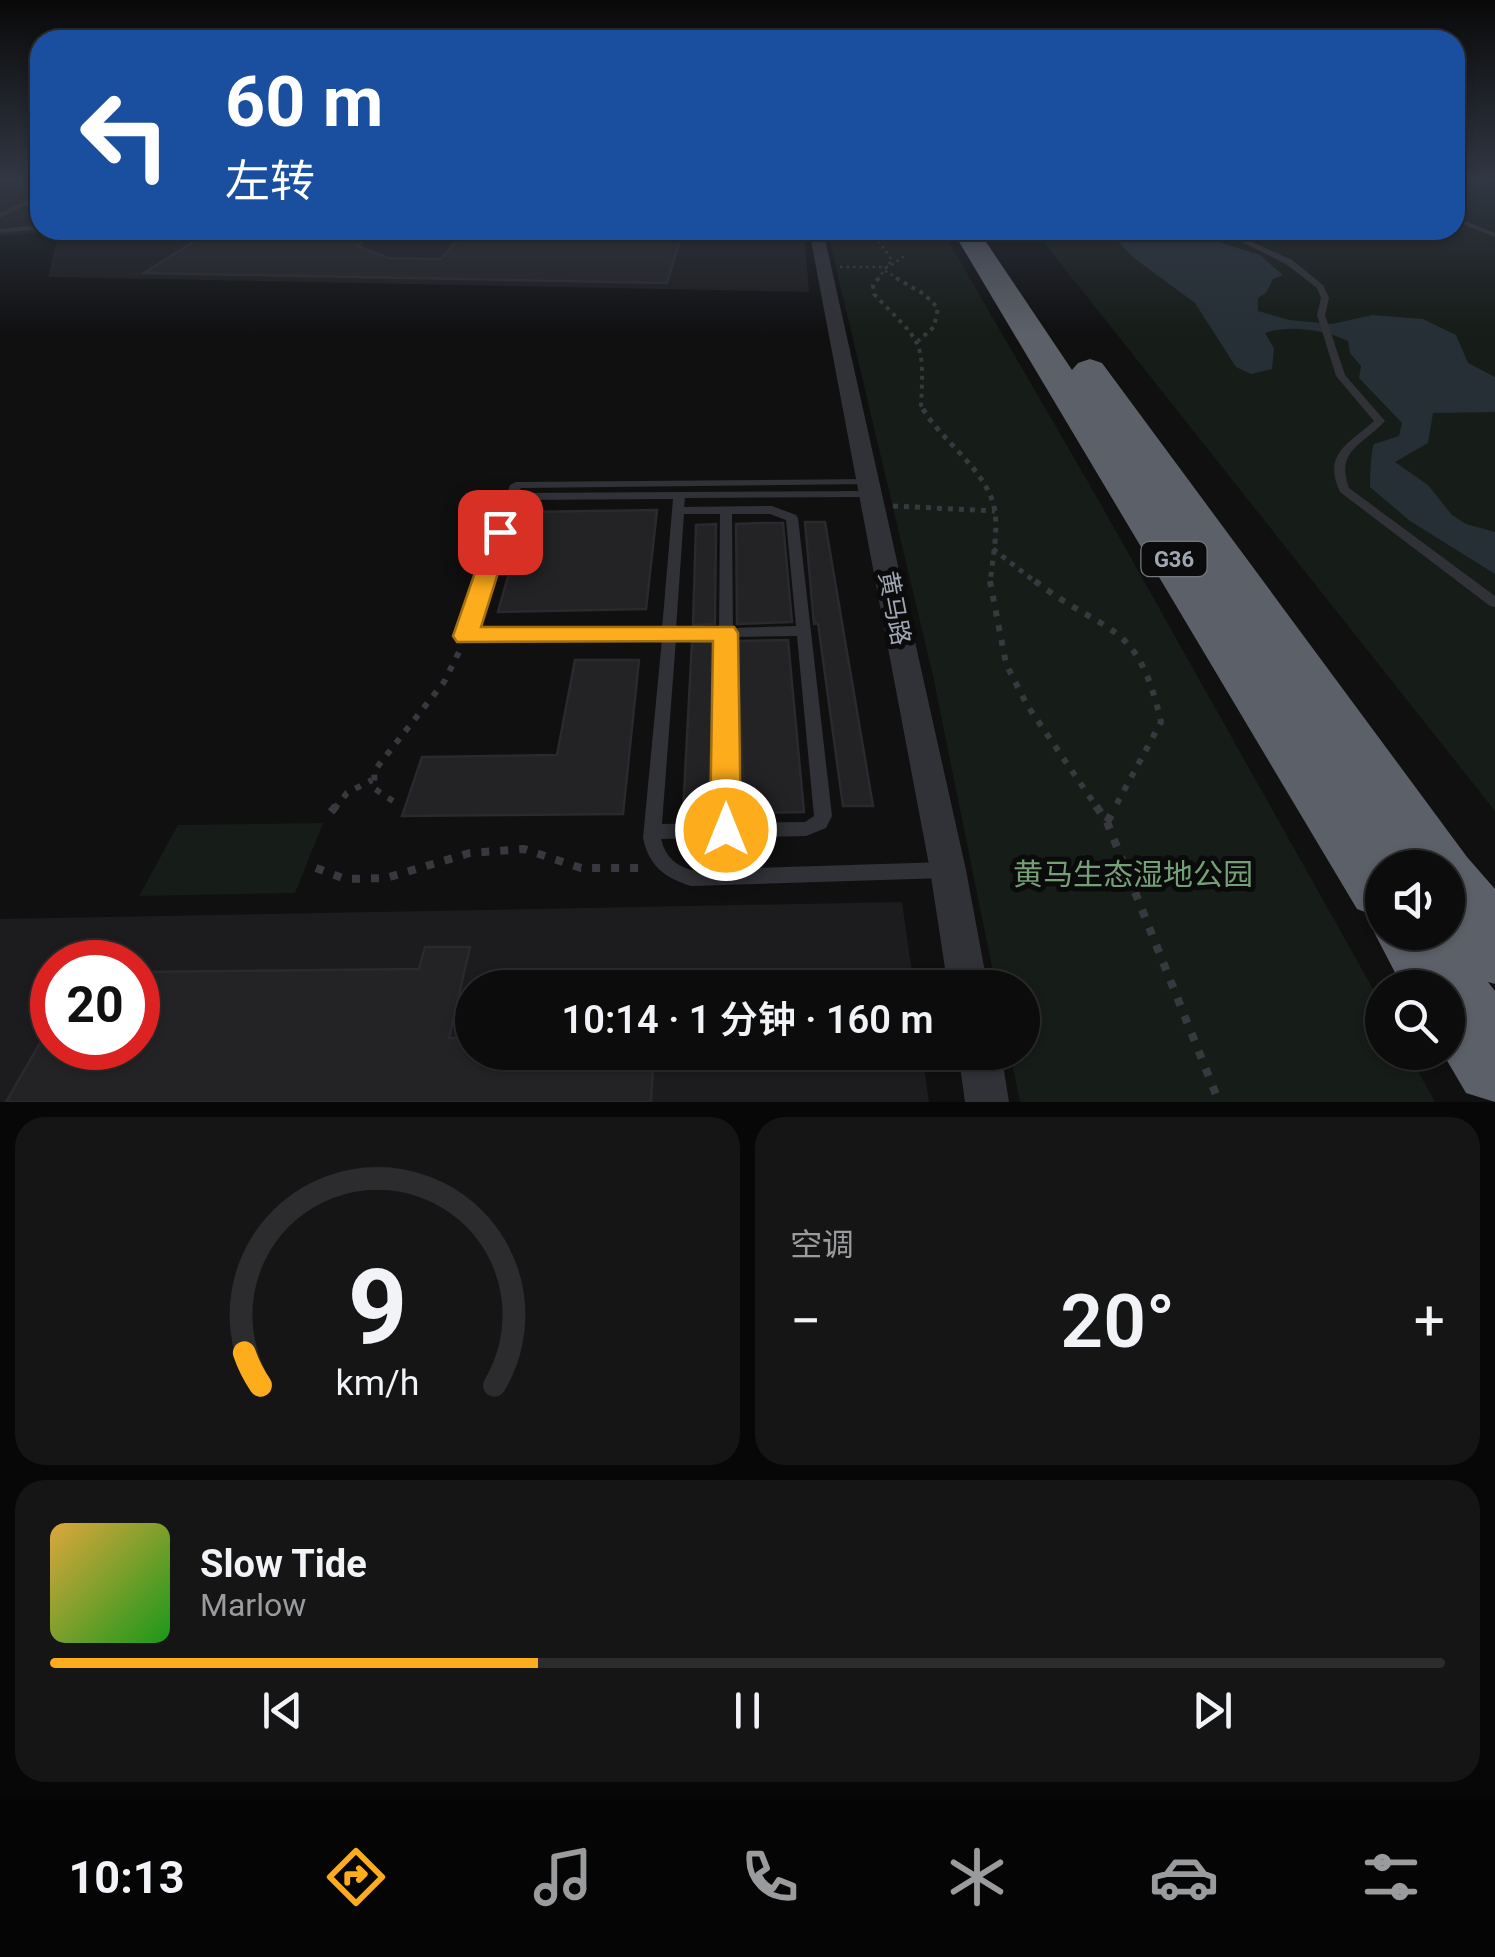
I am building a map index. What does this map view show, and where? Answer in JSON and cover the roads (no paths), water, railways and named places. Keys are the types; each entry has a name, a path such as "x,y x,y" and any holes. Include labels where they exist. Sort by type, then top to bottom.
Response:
{"highway":[{"name":"G36","path":"971,240 1365,860"},
{"name":"G36","path":"999,240 1425,850"},
{"path":"1465,906 1495,949"},
{"path":"1465,1016 1495,1064"}],"street":[{"name":"黄马路","path":"818,240 878,494 965,970"},
{"path":"982,1070 987,1102"}],"lane":[{"path":"1242,240 1289,262 1320,288 1325,298 1321,315 1342,376 1380,420 1347,446 1339,470 1344,490 1495,603"},
{"path":"801,631 466,636 516,485 878,494"},
{"path":"512,497 679,503 878,494"},
{"path":"653,832 806,829 820,823 823,816 792,518 778,510 726,510 679,503"},
{"path":"679,503 653,832 654,849 666,868 691,878 948,870"},
{"path":"726,510 726,830"}],"park label":[{"name":"黄马生态湿地公园","path":"1133,875"}]}
